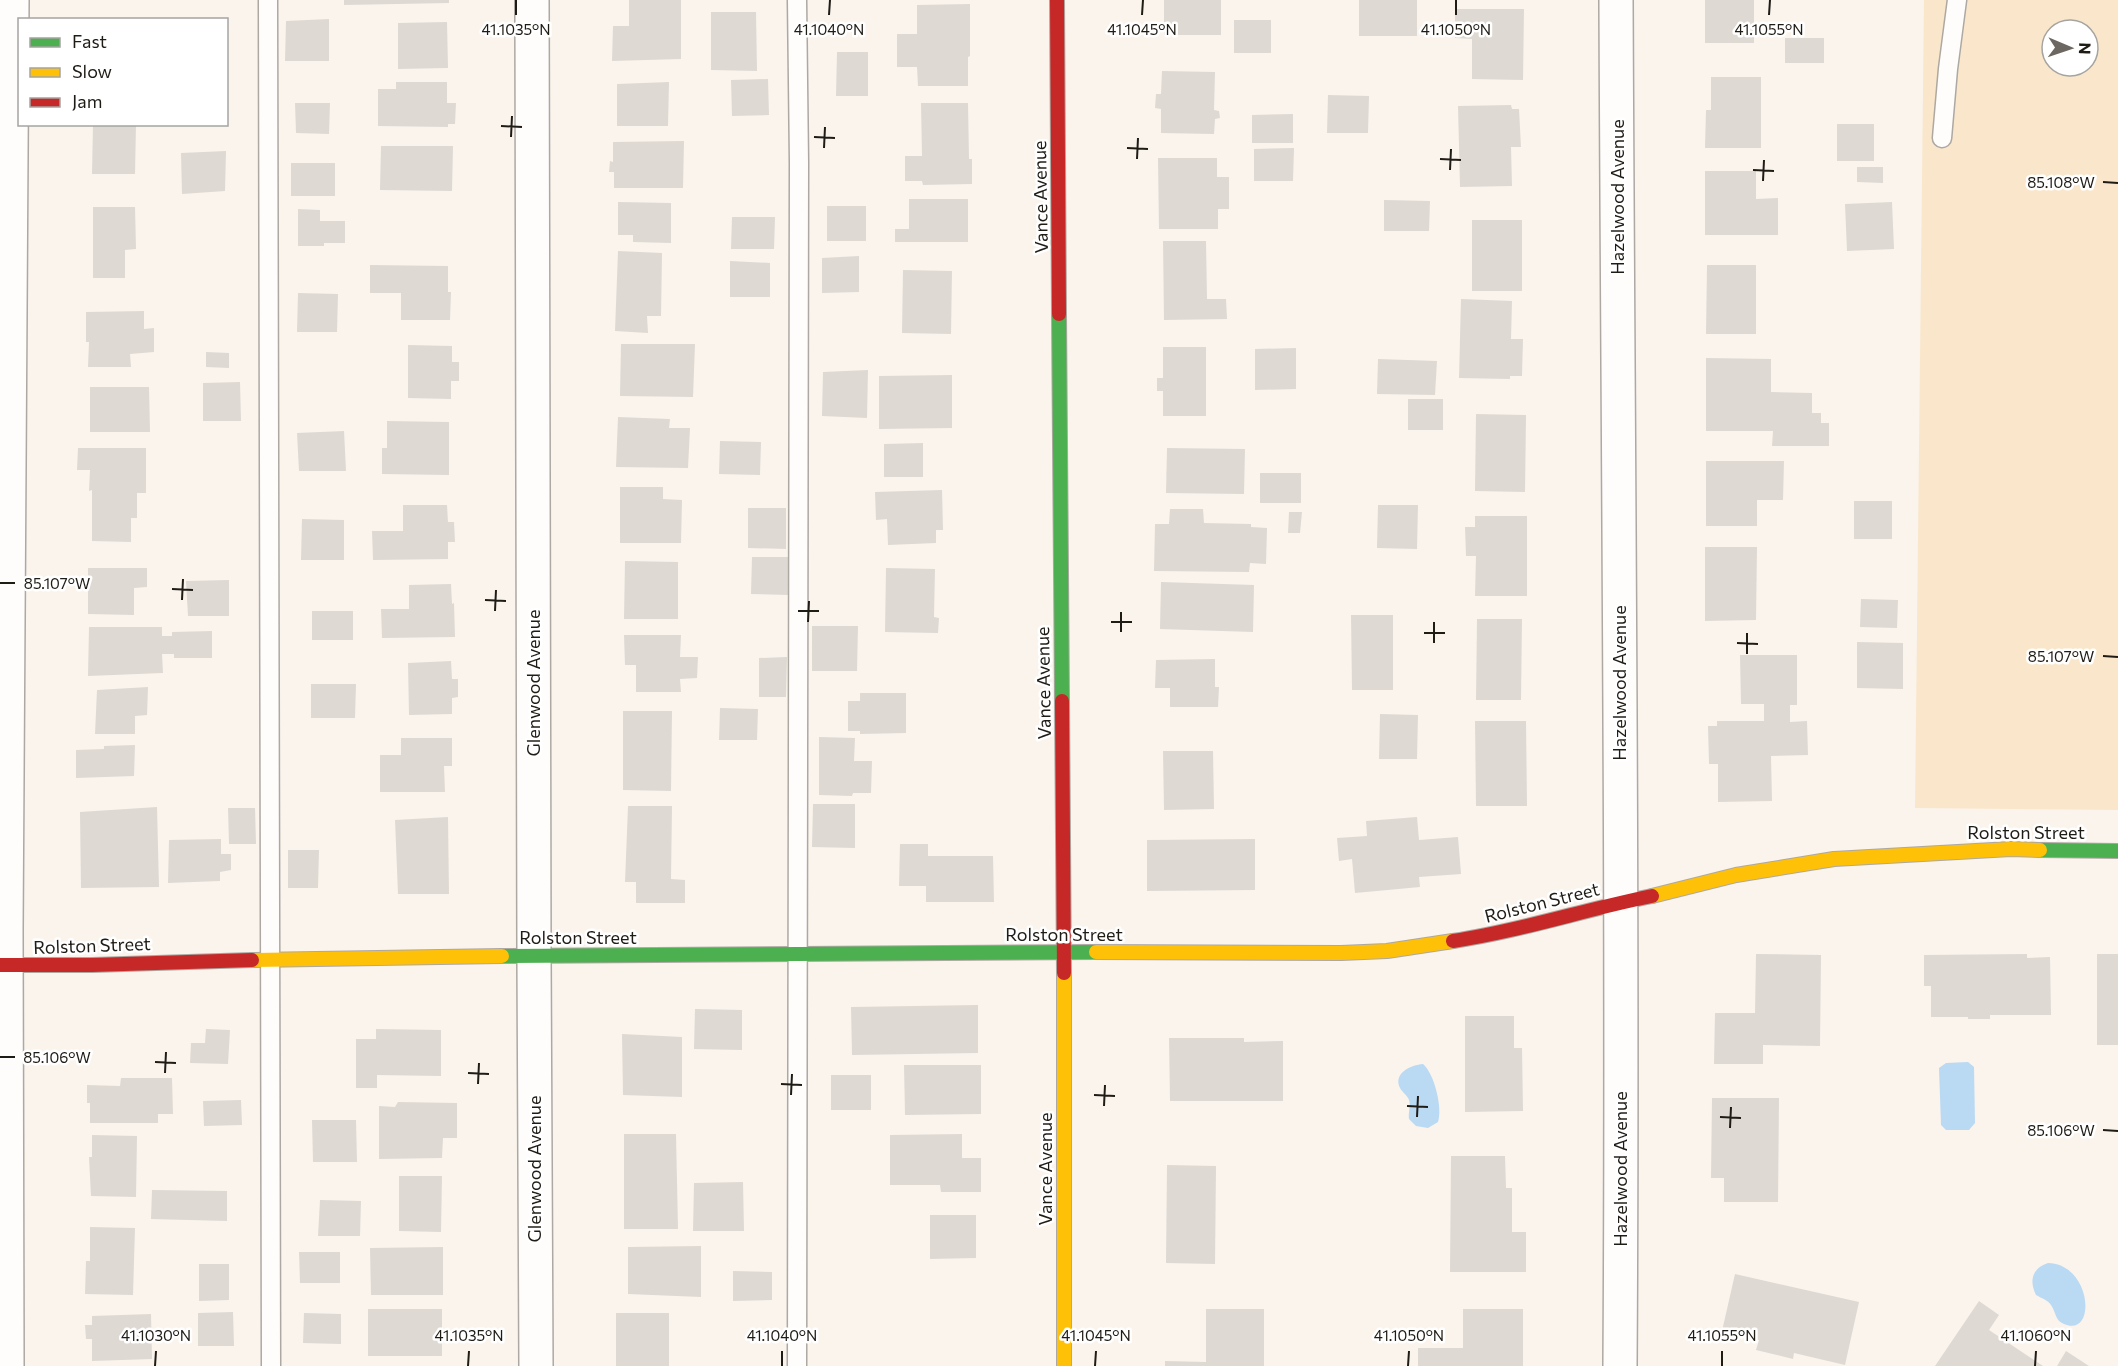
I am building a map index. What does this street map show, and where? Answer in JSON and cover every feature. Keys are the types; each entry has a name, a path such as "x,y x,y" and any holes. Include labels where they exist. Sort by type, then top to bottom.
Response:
{"street":[{"path":"7,1366 3,965 12,0"},
{"name":"Glenwood Avenue","path":"532,0 536,1366"},
{"name":"Vance Avenue","path":"1057,0 1064,953 1064,1366"},
{"name":"Hazelwood Avenue","path":"1616,0 1621,902 1620,1366"},
{"name":"Rolston Street","path":"3,965 43,966 269,958 798,954 1234,954 1387,951 1489,936 1736,875 1834,859 2011,849 2118,851"}],"lane":[{"path":"268,0 271,1366"},
{"path":"797,0 797,1366"},
{"path":"1942,138 1957,0"}],"shaded area":[{"path":"1924,0 2118,0 2118,810 1915,808"}],"water":[{"path":"1968,1062 1974,1067 1975,1123 1969,1130 1946,1130 1941,1125 1939,1068 1946,1063"},
{"path":"1423,1064 1434,1083 1439,1108 1438,1122 1428,1128 1416,1126 1409,1119 1409,1100 1398,1083 1404,1071"},
{"path":"2048,1263 2063,1266 2074,1275 2081,1286 2085,1299 2085,1311 2082,1321 2075,1325 2061,1323 2050,1303 2036,1295 2033,1276 2038,1268"}],"building":[{"path":"344,0 449,0 449,3 344,5"},
{"path":"629,0 681,0 681,59 612,61 613,26 629,26"},
{"path":"1164,0 1221,0 1221,35 1164,35"},
{"path":"1359,0 1417,0 1417,36 1359,36"},
{"path":"1705,0 1754,0 1754,43 1705,43"},
{"path":"970,4 968,86 918,86 917,67 897,67 897,34 917,34 917,5"},
{"path":"1455,9 1524,9 1523,80 1472,79 1472,39 1455,38"},
{"path":"711,12 756,12 757,71 711,70"},
{"path":"329,19 329,61 285,61 286,21"},
{"path":"1234,20 1271,20 1271,53 1234,53"},
{"path":"447,22 448,68 398,69 398,23"},
{"path":"1785,38 1824,38 1824,63 1785,63"},
{"path":"837,52 868,52 868,96 836,96"},
{"path":"1162,71 1215,72 1214,110 1219,111 1220,118 1215,119 1214,134 1161,133 1161,109 1155,108 1156,94 1161,94"},
{"path":"1711,77 1761,77 1761,148 1705,148 1706,110 1711,110"},
{"path":"768,79 769,115 732,116 731,80"},
{"path":"396,82 447,82 447,103 456,103 455,124 448,124 448,127 378,126 378,89 396,89"},
{"path":"669,82 668,126 617,126 617,84"},
{"path":"1328,95 1369,96 1368,133 1327,133"},
{"path":"295,103 330,103 329,134 296,133"},
{"path":"921,103 968,103 972,184 923,185 922,181 905,181 905,156 922,156"},
{"path":"1511,105 1512,109 1519,109 1521,147 1511,147 1512,186 1460,187 1458,106"},
{"path":"1293,114 1293,143 1252,143 1252,115"},
{"path":"1837,124 1874,124 1874,161 1837,161"},
{"path":"93,126 136,126 135,174 92,174"},
{"path":"684,141 683,188 614,188 614,172 609,172 610,161 613,162 613,142"},
{"path":"381,146 453,146 452,191 380,190"},
{"path":"1294,148 1293,181 1254,181 1254,149"},
{"path":"226,151 225,191 182,194 181,153"},
{"path":"1158,158 1217,158 1217,177 1229,177 1229,209 1218,209 1218,229 1159,229"},
{"path":"291,163 335,163 335,196 291,196"},
{"path":"1857,167 1883,167 1883,183 1857,182"},
{"path":"1705,171 1756,171 1756,199 1778,198 1778,235 1705,235"},
{"path":"909,199 968,199 968,242 895,242 895,229 909,229"},
{"path":"1384,200 1430,201 1429,231 1384,231"},
{"path":"618,202 671,203 671,243 633,242 633,235 618,235"},
{"path":"1892,202 1894,249 1847,251 1845,204"},
{"path":"827,206 866,206 866,241 827,241"},
{"path":"93,207 135,207 136,249 125,250 125,278 93,278"},
{"path":"298,209 320,210 320,221 345,221 345,243 298,246"},
{"path":"732,217 775,217 774,249 731,249"},
{"path":"1472,220 1522,220 1522,291 1472,291"},
{"path":"1163,241 1206,241 1207,299 1226,299 1227,319 1164,320"},
{"path":"618,251 662,253 661,316 647,316 648,333 615,331"},
{"path":"859,256 859,292 822,293 822,258"},
{"path":"730,261 770,263 770,297 730,297"},
{"path":"370,265 448,266 448,292 451,292 450,320 401,320 401,293 370,293"},
{"path":"1707,265 1756,265 1756,334 1706,334"},
{"path":"903,270 952,271 951,334 902,333"},
{"path":"298,293 338,294 337,332 297,332"},
{"path":"1461,299 1512,301 1511,339 1523,339 1522,376 1510,376 1510,379 1459,378"},
{"path":"144,311 144,329 154,328 154,352 130,354 131,367 88,367 89,342 86,342 86,312"},
{"path":"621,344 695,344 693,397 620,396"},
{"path":"408,345 452,346 452,362 459,362 459,381 451,381 451,399 408,398"},
{"path":"1163,347 1206,347 1206,416 1163,416 1163,391 1157,391 1157,378 1163,378"},
{"path":"1296,348 1296,389 1255,390 1255,349"},
{"path":"206,352 229,353 229,368 206,367"},
{"path":"1706,358 1771,359 1771,392 1812,393 1812,413 1821,413 1821,423 1829,423 1829,446 1772,446 1773,431 1706,431"},
{"path":"1378,359 1437,361 1435,395 1377,394"},
{"path":"868,370 867,418 822,416 823,372"},
{"path":"952,375 952,428 879,429 879,376"},
{"path":"240,382 241,421 203,421 203,383"},
{"path":"90,387 149,387 150,432 90,432"},
{"path":"1408,399 1443,399 1443,430 1408,430"},
{"path":"1476,414 1526,415 1525,492 1475,491"},
{"path":"618,417 670,419 669,428 690,428 688,468 616,467"},
{"path":"387,421 449,422 449,475 382,474 382,448 387,448"},
{"path":"344,431 346,471 299,471 297,433"},
{"path":"720,441 761,442 760,475 719,474"},
{"path":"923,443 923,477 884,477 884,444"},
{"path":"78,448 146,448 146,493 137,493 137,518 131,518 131,542 92,541 90,470 77,470"},
{"path":"1167,448 1245,449 1244,494 1166,493"},
{"path":"1706,461 1784,461 1783,500 1757,500 1757,526 1706,526"},
{"path":"1260,473 1301,473 1301,503 1260,503"},
{"path":"620,487 663,487 663,499 682,500 681,543 620,543"},
{"path":"942,490 943,530 936,530 936,543 888,545 887,519 876,520 875,492"},
{"path":"1854,501 1892,501 1892,539 1854,539"},
{"path":"403,505 447,505 448,522 454,522 455,542 448,542 448,559 373,560 372,531 403,531"},
{"path":"1378,505 1418,505 1417,549 1377,548"},
{"path":"748,508 786,508 786,549 748,548"},
{"path":"1170,509 1203,509 1204,523 1251,524 1251,527 1267,528 1266,564 1250,563 1249,572 1154,571 1155,524 1169,524"},
{"path":"1289,512 1302,512 1300,533 1288,533"},
{"path":"1475,516 1527,516 1527,596 1475,596 1476,556 1466,556 1465,527 1475,527"},
{"path":"302,519 344,520 344,560 301,560"},
{"path":"1705,547 1757,547 1756,620 1705,621"},
{"path":"752,557 788,557 788,595 751,594"},
{"path":"625,561 678,562 678,619 624,619"},
{"path":"88,568 147,568 147,587 134,588 134,615 88,614"},
{"path":"886,568 935,569 934,617 939,618 938,633 885,632"},
{"path":"229,580 229,616 188,616 186,581"},
{"path":"1161,582 1254,585 1253,632 1160,629"},
{"path":"451,584 455,637 382,638 381,609 409,609 409,585"},
{"path":"1861,599 1898,600 1897,628 1860,627"},
{"path":"312,611 353,611 353,640 312,640"},
{"path":"1351,615 1393,615 1393,690 1352,690"},
{"path":"1477,619 1522,619 1521,700 1476,700"},
{"path":"812,626 858,626 857,671 812,671"},
{"path":"89,627 162,627 162,636 172,636 172,632 212,631 212,658 174,658 174,654 162,654 163,673 88,676"},
{"path":"624,635 681,635 680,657 698,657 697,678 680,679 681,692 636,692 636,665 625,665"},
{"path":"1857,642 1903,643 1903,689 1857,688"},
{"path":"1740,655 1797,655 1797,705 1790,705 1790,722 1807,721 1808,755 1771,756 1772,801 1718,802 1718,764 1709,764 1708,726 1717,726 1717,721 1764,721 1764,704 1741,704"},
{"path":"787,657 786,697 759,697 759,658"},
{"path":"1215,659 1215,687 1219,687 1218,707 1170,707 1170,688 1155,688 1156,660"},
{"path":"451,661 452,679 458,679 458,697 452,698 452,714 409,715 408,663"},
{"path":"311,684 356,684 355,718 311,718"},
{"path":"148,687 147,715 135,716 135,734 95,734 97,690"},
{"path":"860,693 906,693 906,733 860,734 860,731 848,731 848,701 860,701"},
{"path":"720,708 758,709 757,740 719,740"},
{"path":"623,711 672,711 671,791 623,790"},
{"path":"1380,714 1418,715 1417,759 1379,759"},
{"path":"1475,721 1526,721 1527,806 1476,806"},
{"path":"819,737 855,738 854,761 872,761 871,793 853,793 852,796 819,795"},
{"path":"401,738 452,738 452,766 444,766 445,792 380,792 380,755 401,755"},
{"path":"135,745 134,776 76,778 76,750"},
{"path":"1163,751 1213,751 1214,809 1164,810"},
{"path":"813,804 855,804 855,848 812,847"},
{"path":"628,806 672,806 671,879 685,880 685,903 636,903 636,882 625,882"},
{"path":"157,807 159,887 81,888 80,812"},
{"path":"228,808 255,808 256,844 229,844"},
{"path":"448,817 449,894 398,894 395,820"},
{"path":"1417,817 1419,840 1458,837 1461,874 1419,877 1420,887 1355,893 1352,859 1339,861 1337,838 1367,836 1366,821"},
{"path":"221,839 221,854 231,854 231,870 220,872 220,881 168,883 169,840"},
{"path":"1255,839 1255,890 1147,891 1147,840"},
{"path":"900,844 928,844 928,856 993,856 994,902 926,902 926,886 899,886"},
{"path":"288,850 319,850 318,888 288,888"},
{"path":"1756,954 1821,955 1820,1046 1763,1045 1763,1064 1714,1064 1715,1013 1755,1013"},
{"path":"2027,954 2027,958 2050,957 2051,1015 1990,1015 1990,1019 1931,1017 1931,986 1924,986 1924,955"},
{"path":"2097,954 2118,954 2118,1045 2097,1045"},
{"path":"978,1005 978,1053 852,1055 851,1007"},
{"path":"695,1009 742,1010 742,1050 694,1049"},
{"path":"1465,1016 1514,1016 1514,1048 1522,1048 1523,1111 1465,1112"},
{"path":"206,1029 230,1030 228,1064 190,1063 191,1043 205,1043"},
{"path":"376,1029 441,1030 441,1076 377,1075 377,1088 356,1088 356,1039 376,1039"},
{"path":"622,1034 682,1037 682,1097 623,1095"},
{"path":"1169,1038 1244,1038 1244,1042 1283,1041 1283,1101 1170,1101"},
{"path":"904,1065 981,1065 981,1114 905,1115"},
{"path":"831,1075 871,1075 871,1110 831,1110"},
{"path":"121,1078 172,1078 173,1114 158,1114 158,1123 90,1123 87,1085 120,1086"},
{"path":"1712,1098 1779,1098 1778,1202 1724,1202 1724,1178 1711,1178"},
{"path":"241,1100 242,1125 204,1126 203,1101"},
{"path":"398,1102 457,1103 457,1138 443,1138 442,1158 379,1159 379,1106 395,1107"},
{"path":"312,1120 356,1120 357,1162 313,1162"},
{"path":"624,1134 676,1134 678,1229 624,1229"},
{"path":"962,1134 962,1158 981,1158 981,1192 941,1192 940,1185 890,1185 890,1135"},
{"path":"92,1135 137,1136 136,1197 91,1196 89,1157 92,1157"},
{"path":"1451,1156 1505,1156 1506,1188 1512,1188 1512,1232 1526,1232 1526,1272 1450,1272"},
{"path":"1167,1165 1216,1166 1215,1264 1166,1263"},
{"path":"399,1176 442,1176 441,1232 399,1231"},
{"path":"743,1182 744,1231 693,1231 694,1183"},
{"path":"152,1190 227,1191 227,1221 151,1219"},
{"path":"320,1200 361,1201 360,1236 318,1236"},
{"path":"930,1215 976,1215 976,1258 930,1259"},
{"path":"90,1227 135,1228 133,1295 85,1294 86,1261 90,1261"},
{"path":"701,1246 701,1297 628,1294 628,1247"},
{"path":"443,1247 443,1295 371,1295 370,1248"},
{"path":"299,1252 340,1252 340,1283 300,1283"},
{"path":"199,1264 229,1264 229,1300 199,1301"},
{"path":"733,1271 772,1272 772,1300 733,1301"},
{"path":"1735,1274 1859,1302 1845,1365 1794,1353 1793,1359 1756,1350 1759,1340 1722,1331"},
{"path":"1979,1301 1999,1315 1989,1330 2043,1366 1935,1366"},
{"path":"368,1309 442,1309 442,1356 368,1356"},
{"path":"1206,1309 1264,1309 1264,1366 1165,1366 1165,1361 1206,1362"},
{"path":"1463,1309 1523,1309 1523,1366 1418,1366 1418,1348 1463,1348"},
{"path":"233,1312 234,1346 198,1346 198,1313"},
{"path":"304,1313 341,1314 341,1344 303,1343"},
{"path":"616,1313 669,1313 669,1366 616,1366"},
{"path":"151,1314 152,1359 92,1361 92,1339 86,1339 85,1325 92,1325 92,1316"},
{"path":"2066,1351 2089,1366 2057,1366"}],"traffic: fast":[{"path":"1059,314 1062,701"},
{"path":"2040,850 2118,851"},
{"path":"502,956 1096,952"}],"traffic: slow":[{"path":"1652,896 1736,875 1834,859 2011,849 2040,850"},
{"path":"1096,952 1341,953 1387,951 1453,941"},
{"path":"252,960 502,956"},
{"path":"1064,973 1064,1366"}],"traffic: jam":[{"path":"1057,0 1059,314"},
{"path":"1062,701 1064,973"},
{"path":"1453,941 1504,932 1652,896"},
{"path":"0,965 92,965 252,960"}]}
